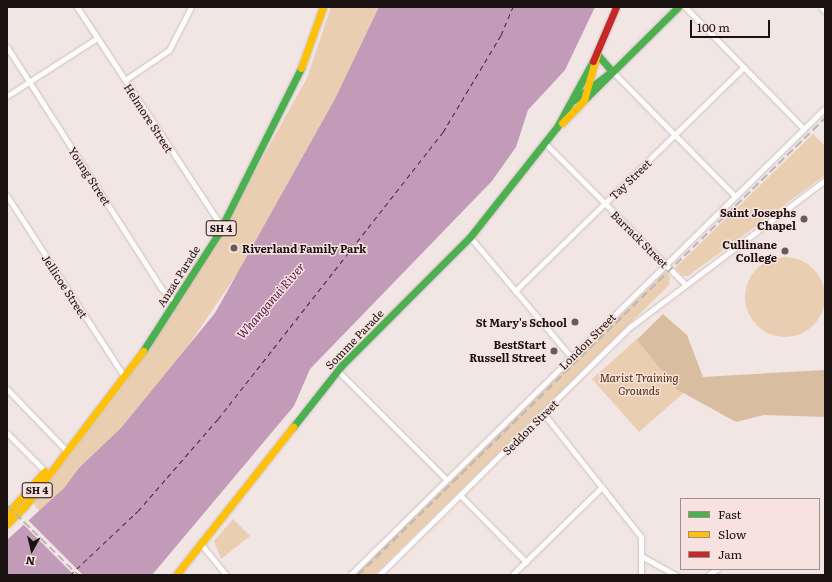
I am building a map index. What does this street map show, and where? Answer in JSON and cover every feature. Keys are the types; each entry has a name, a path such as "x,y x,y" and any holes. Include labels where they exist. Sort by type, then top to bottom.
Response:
{"main road":[{"name":"Anzac Parade","path":"7,524 124,376 175,302 222,227 297,80 323,7"},
{"name":"Somme Parade","path":"557,127 597,54 616,7"},
{"path":"584,100 678,7"},
{"name":"Somme Parade","path":"176,575 338,370 470,237 544,142 584,100 590,85 597,54"},
{"path":"597,54 612,71"},
{"path":"571,103 590,85 612,71"},
{"name":"Anzac Parade","path":"7,514 64,452"}],"street":[{"name":"Helmore Street","path":"78,7 222,227"},
{"path":"125,80 169,50 191,7"},
{"path":"685,7 804,128"},
{"path":"821,7 825,11"},
{"path":"7,96 98,38"},
{"name":"Young Street","path":"7,47 162,289 175,302"},
{"name":"Tay Street","path":"516,291 744,67"},
{"path":"612,71 735,196"},
{"name":"London Street","path":"350,575 825,108"},
{"name":"Barrack Street","path":"544,142 685,284"},
{"name":"Seddon Street","path":"379,575 544,414 630,327 685,284 825,180"},
{"name":"Jellicoe Street","path":"7,196 124,376"},
{"path":"470,237 571,357"},
{"path":"338,370 446,479"},
{"path":"7,389 64,452"},
{"path":"544,414 641,537 643,557 641,575"},
{"path":"7,433 45,471"},
{"path":"512,575 602,487"},
{"path":"460,495 526,562"},
{"path":"201,544 226,575"},
{"path":"643,557 676,575"}],"green space":[{"name":"Riverland Family Park","path":"331,7 379,7 362,51 270,225 157,392 40,512 33,503 126,382 199,272 307,78"},
{"path":"813,134 825,146 825,175 688,276 683,276 675,268"},
{"path":"785,257 800,260 813,269 822,282 825,297 822,312 813,325 800,334 785,337 770,334 757,325 748,312 745,297 748,282 757,269 770,260"},
{"path":"665,272 670,276 669,285 374,575 353,575"},
{"name":"Marist Training Grounds","path":"639,337 687,390 639,432 592,379"},
{"path":"233,519 250,536 221,559 214,541"}],"shaded area":[{"path":"663,314 687,335 703,377 825,370 825,417 764,415 736,422 678,390 637,340"}],"water":[{"name":"Whanganui River","path":"379,7 595,7 565,70 528,110 516,147 492,181 310,369 294,406 152,575 7,575 7,540 64,488 79,468 121,428 215,313 335,99"}],"pier":[{"path":"28,520 83,575 74,575 23,524"}],"ferry route":[{"path":"70,575 138,511 218,419 443,132 501,35 513,7"}],"railway":[{"path":"358,575 825,118"},
{"path":"7,505 78,575"}],"traffic: fast":[{"path":"584,100 678,7"},
{"path":"597,54 612,71"},
{"path":"293,427 342,365 470,237 557,127 593,61"},
{"path":"143,351 218,234 301,68"},
{"path":"574,100 612,71"}],"traffic: slow":[{"path":"301,68 323,7"},
{"path":"562,123 584,100 597,54"},
{"path":"7,524 25,506 143,351"},
{"path":"176,575 293,427"},
{"path":"7,514 45,471"}],"traffic: jam":[{"path":"593,61 616,7"}],"place":[{"name":"Saint Josephs Chapel","path":"804,219"},
{"name":"Riverland Family Park","path":"234,248"},
{"name":"Cullinane College","path":"785,251"},
{"name":"St Mary's School","path":"575,322"},
{"name":"BestStart Russell Street","path":"554,351"}]}
